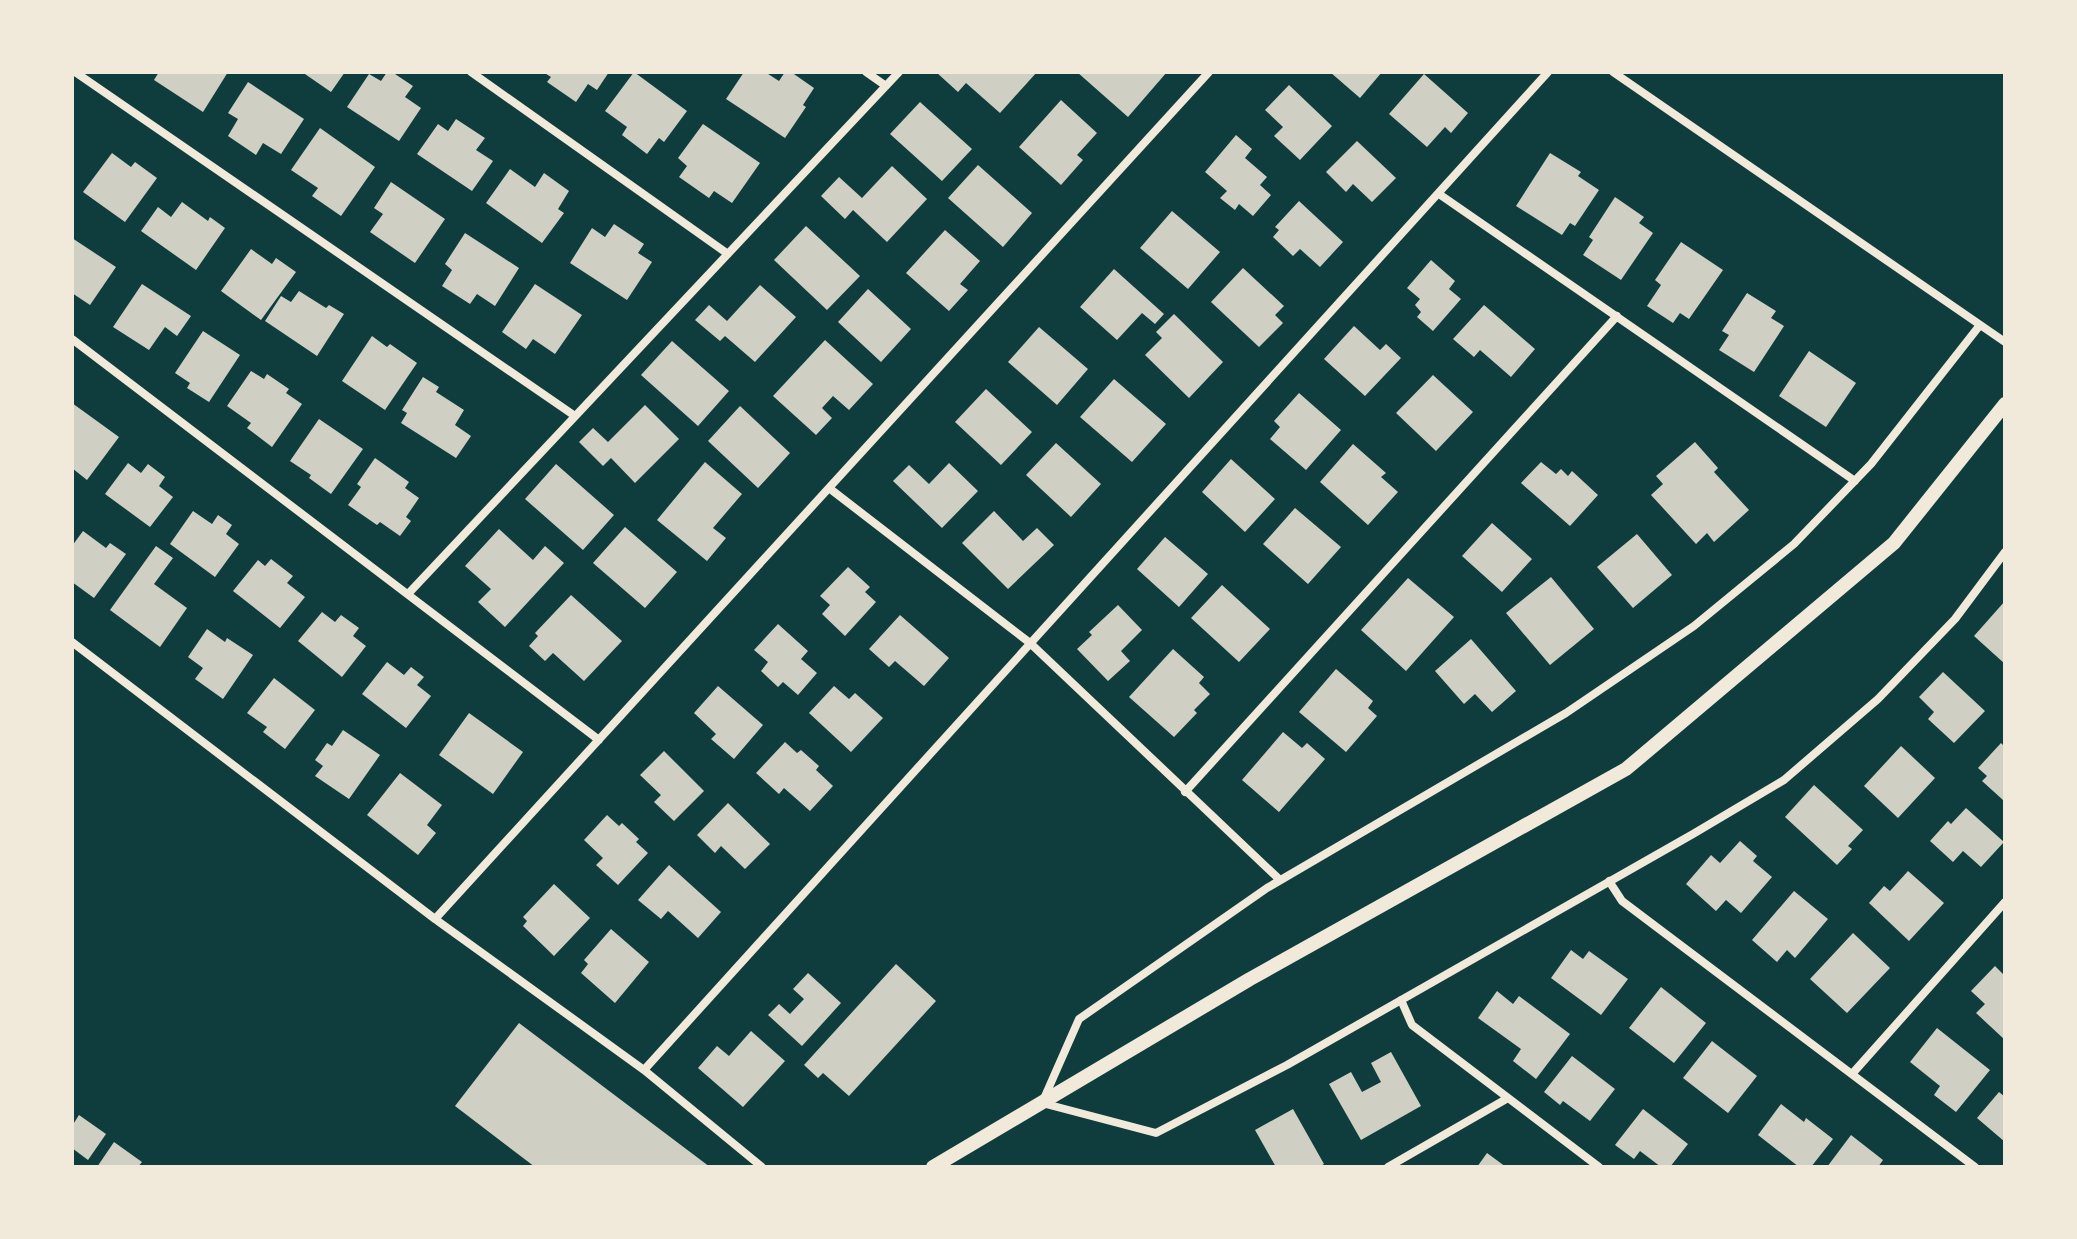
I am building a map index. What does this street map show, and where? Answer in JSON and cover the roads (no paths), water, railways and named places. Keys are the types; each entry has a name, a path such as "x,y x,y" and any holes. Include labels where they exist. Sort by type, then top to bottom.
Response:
{"street":[{"path":"75,72 575,416"},
{"path":"471,72 728,254"},
{"path":"866,72 886,86"},
{"path":"408,594 899,72"},
{"path":"435,919 1209,72"},
{"path":"644,1070 1548,72"},
{"path":"1613,72 2005,342"},
{"path":"1439,194 1855,481"},
{"path":"1185,792 1617,316"},
{"path":"1042,1103 1079,1019 1280,880 1566,713 1694,626 1794,544 1871,464 1980,325"},
{"path":"72,339 599,740"},
{"path":"933,1167 1250,979 1626,769 1894,543 2005,404"},
{"path":"829,488 1030,643 1280,880"},
{"path":"1042,1103 1156,1133 1287,1065 1609,881 1784,780 1878,699 1955,619 2005,552"},
{"path":"72,642 435,919 644,1070 762,1167"},
{"path":"1609,881 1622,901 1975,1167"},
{"path":"1852,1074 2005,902"},
{"path":"1401,1000 1412,1025 1599,1167"},
{"path":"1388,1167 1508,1098"}]}
